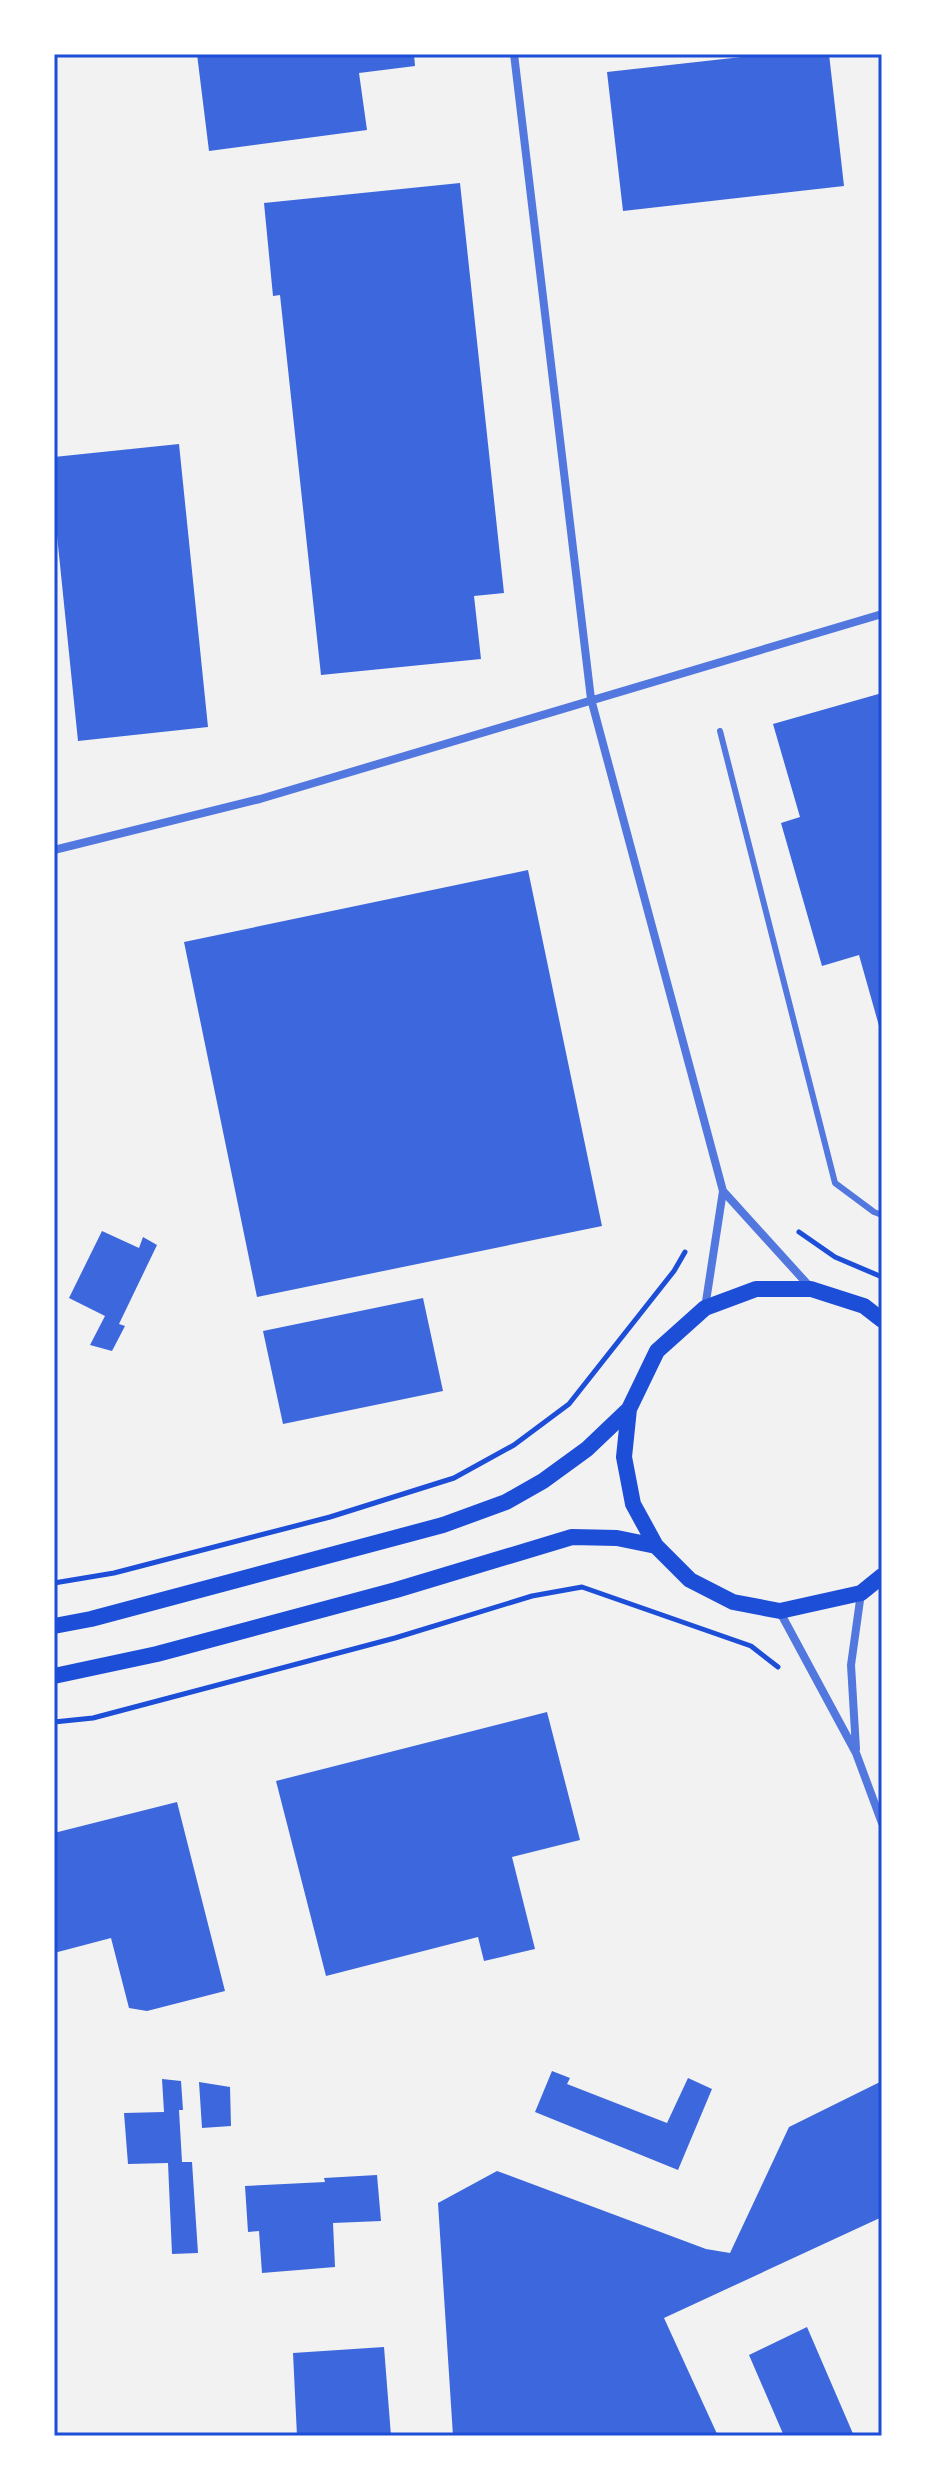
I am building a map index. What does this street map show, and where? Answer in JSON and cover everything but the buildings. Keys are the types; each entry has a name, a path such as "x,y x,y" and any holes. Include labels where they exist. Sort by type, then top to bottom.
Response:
{"main road":[{"path":"882,1320 864,1306 811,1289 756,1289 705,1308 657,1351 629,1409 624,1457 633,1504 656,1546 690,1580 733,1602 780,1611 861,1593 882,1576"},
{"path":"54,1626 91,1619 443,1525 506,1502 543,1481 587,1449 629,1409"},
{"path":"54,1676 172,1650 396,1590 572,1537 617,1538 656,1546"}],"street":[{"path":"514,54 591,699 723,1191 705,1308"},
{"path":"54,850 260,799 882,614"},
{"path":"723,1191 811,1289"},
{"path":"856,1753 851,1665 861,1593"},
{"path":"780,1611 856,1753 882,1823"}],"lane":[{"path":"720,731 835,1183 882,1215"}],"path":[{"path":"786,1224 835,1257 882,1277"},
{"path":"54,1583 114,1573 330,1517 454,1478 514,1445 569,1404 674,1271 687,1249"},
{"path":"54,1722 93,1718 395,1638 532,1596 582,1587 751,1646 780,1669"}]}
